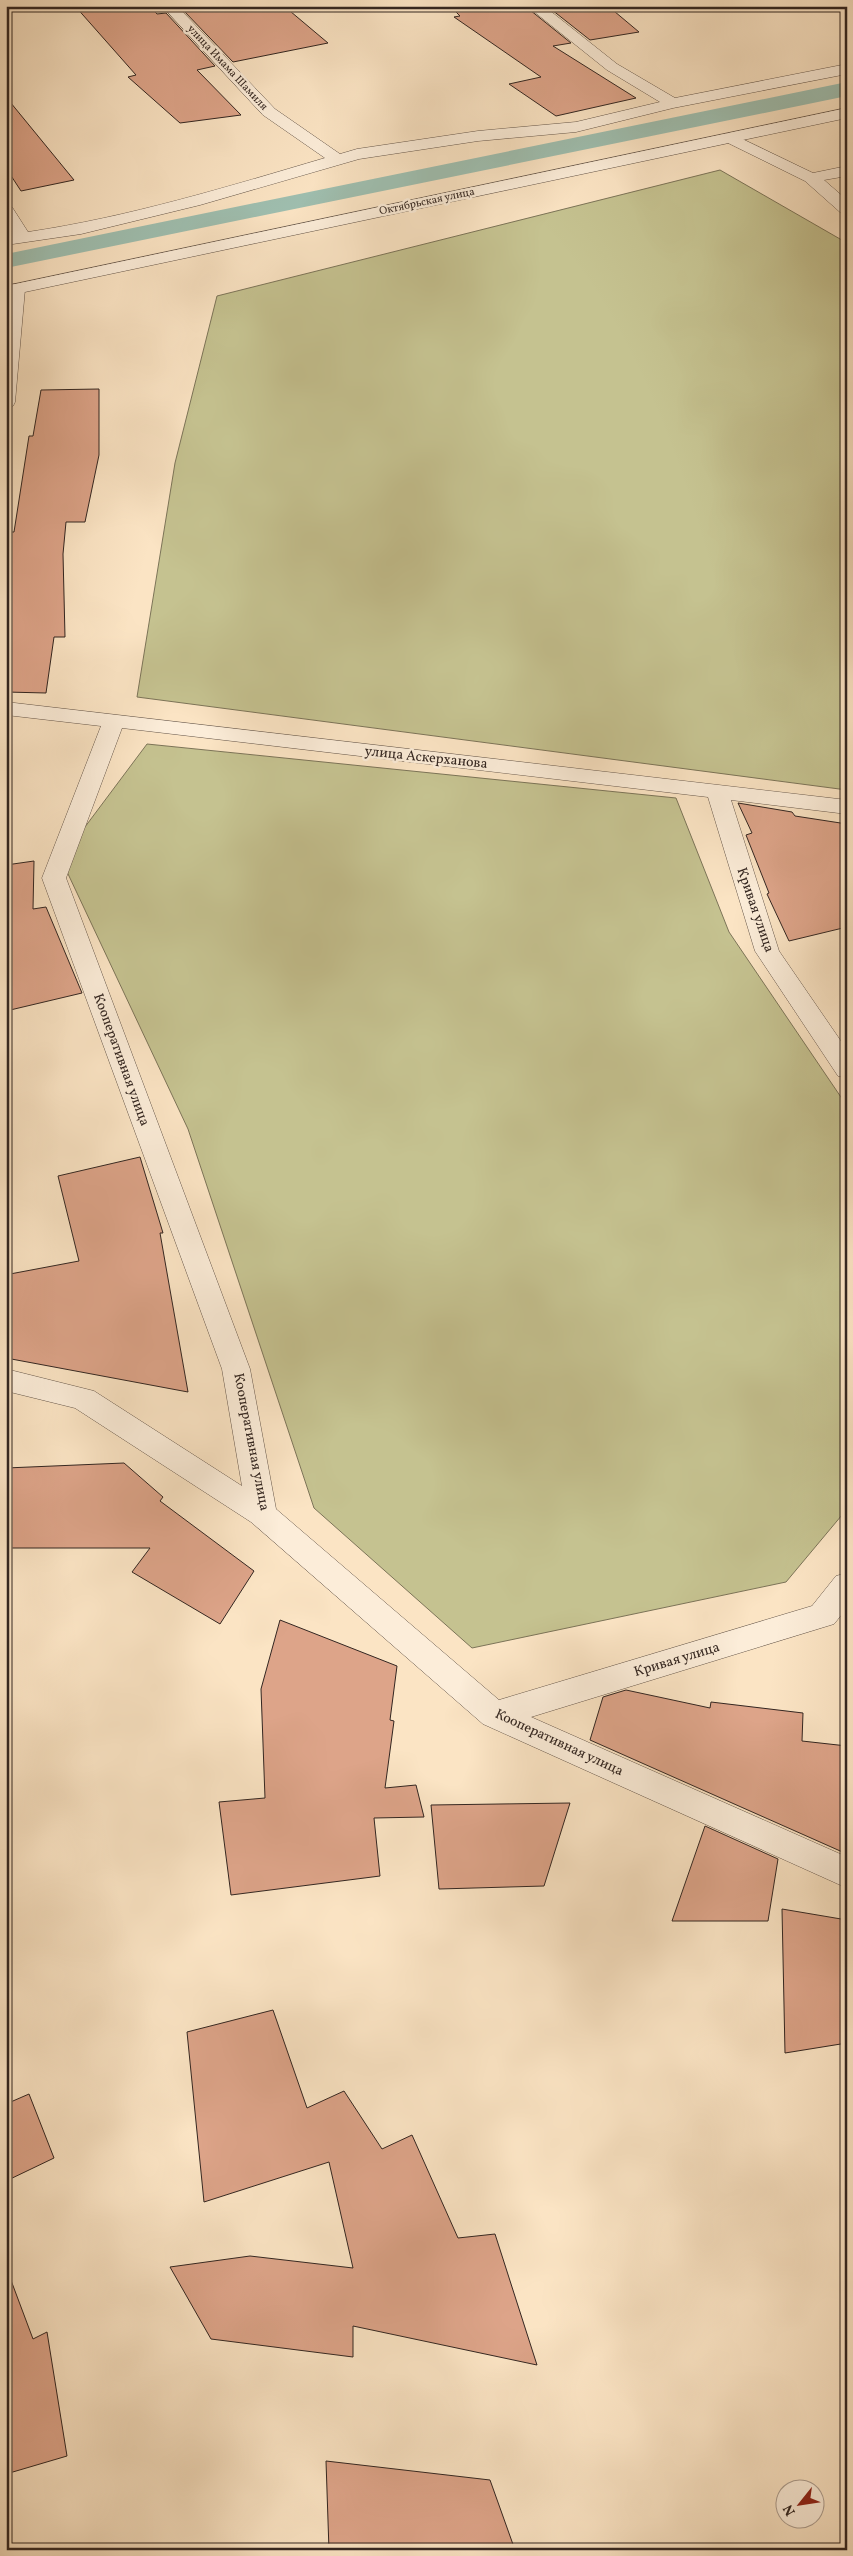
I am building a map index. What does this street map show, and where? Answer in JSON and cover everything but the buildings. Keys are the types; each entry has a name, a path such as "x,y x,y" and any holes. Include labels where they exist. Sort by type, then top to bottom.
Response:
{"street":[{"name":"улица Имама Шамиля","path":"169,6 269,112 338,160"},
{"path":"534,6 612,67 673,103"},
{"path":"6,240 81,229 191,202 357,154 478,136 576,127 673,103 847,69"},
{"name":"Октябрьская улица","path":"11,290 847,113"},
{"path":"730,138 810,178 847,209"},
{"path":"810,178 847,171"},
{"path":"6,210 23,238"},
{"path":"6,402 11,290"},
{"name":"улица Аскерханова","path":"6,708 847,807"},
{"name":"Кооперативная улица","path":"113,722 54,878 236,1369 262,1514 494,1715 847,1874"},
{"name":"Кривая улица","path":"717,791 767,951 847,1070"},
{"path":"6,1380 84,1399 262,1514"},
{"name":"Кривая улица","path":"494,1715 822,1615 847,1585"}],"shaded area":[{"path":"720,170 847,243 847,790 137,697 175,463 217,296"},
{"path":"147,744 676,798 729,932 847,1106 847,1509 786,1582 472,1648 314,1508 188,1129 61,859"}],"waterway":[{"path":"6,261 847,89"}]}
